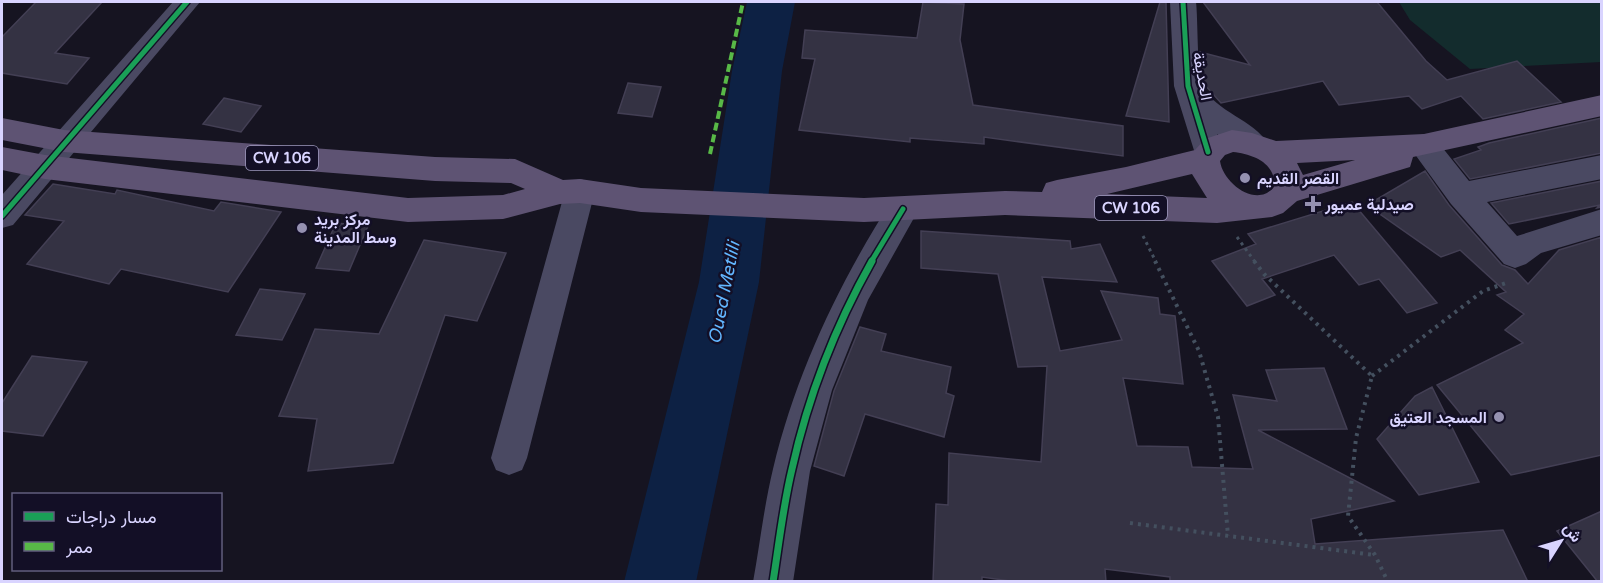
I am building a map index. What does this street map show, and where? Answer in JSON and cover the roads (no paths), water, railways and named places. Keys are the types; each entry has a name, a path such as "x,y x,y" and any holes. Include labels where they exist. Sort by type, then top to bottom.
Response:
{"main road":[{"path":"1424,145 1407,157 1289,191 1277,202 1258,206 1236,202 1217,190 1206,175 1207,155 1215,147 1232,141 1263,148 1424,145 1471,137 1602,105"},
{"name":"CW 106","path":"2,129 64,141 435,170 515,171 570,192 641,200 864,210 1005,202 1217,211 1258,206"},
{"path":"1263,148 1286,168 1290,184 1289,191"},
{"name":"CW 106","path":"1005,202 1126,179 1207,155"},
{"name":"CW 106","path":"2,159 45,167 408,210 503,207 570,192"}],"street":[{"path":"2,216 45,167 64,141 187,2"},
{"name":"الحديقة","path":"1183,2 1188,87 1207,155"},
{"path":"1188,87 1209,113 1263,148"},
{"path":"1424,145 1462,195 1515,255 1531,243 1602,222"},
{"path":"1462,195 1602,167"},
{"path":"509,458 570,192"},
{"path":"773,582 795,457 827,350 872,257 903,209"}],"waterway":[{"name":"Oued Metlili","path":"660,582 729,282 757,71 771,2"}],"place":[{"name":"القصر القديم","path":"1245,178"},
{"name":"صيدلية عميور","path":"1313,204"},
{"name":"مركز بريد وسط المدينة","path":"302,228"},
{"name":"المسجد العتيق","path":"1499,417"}]}
